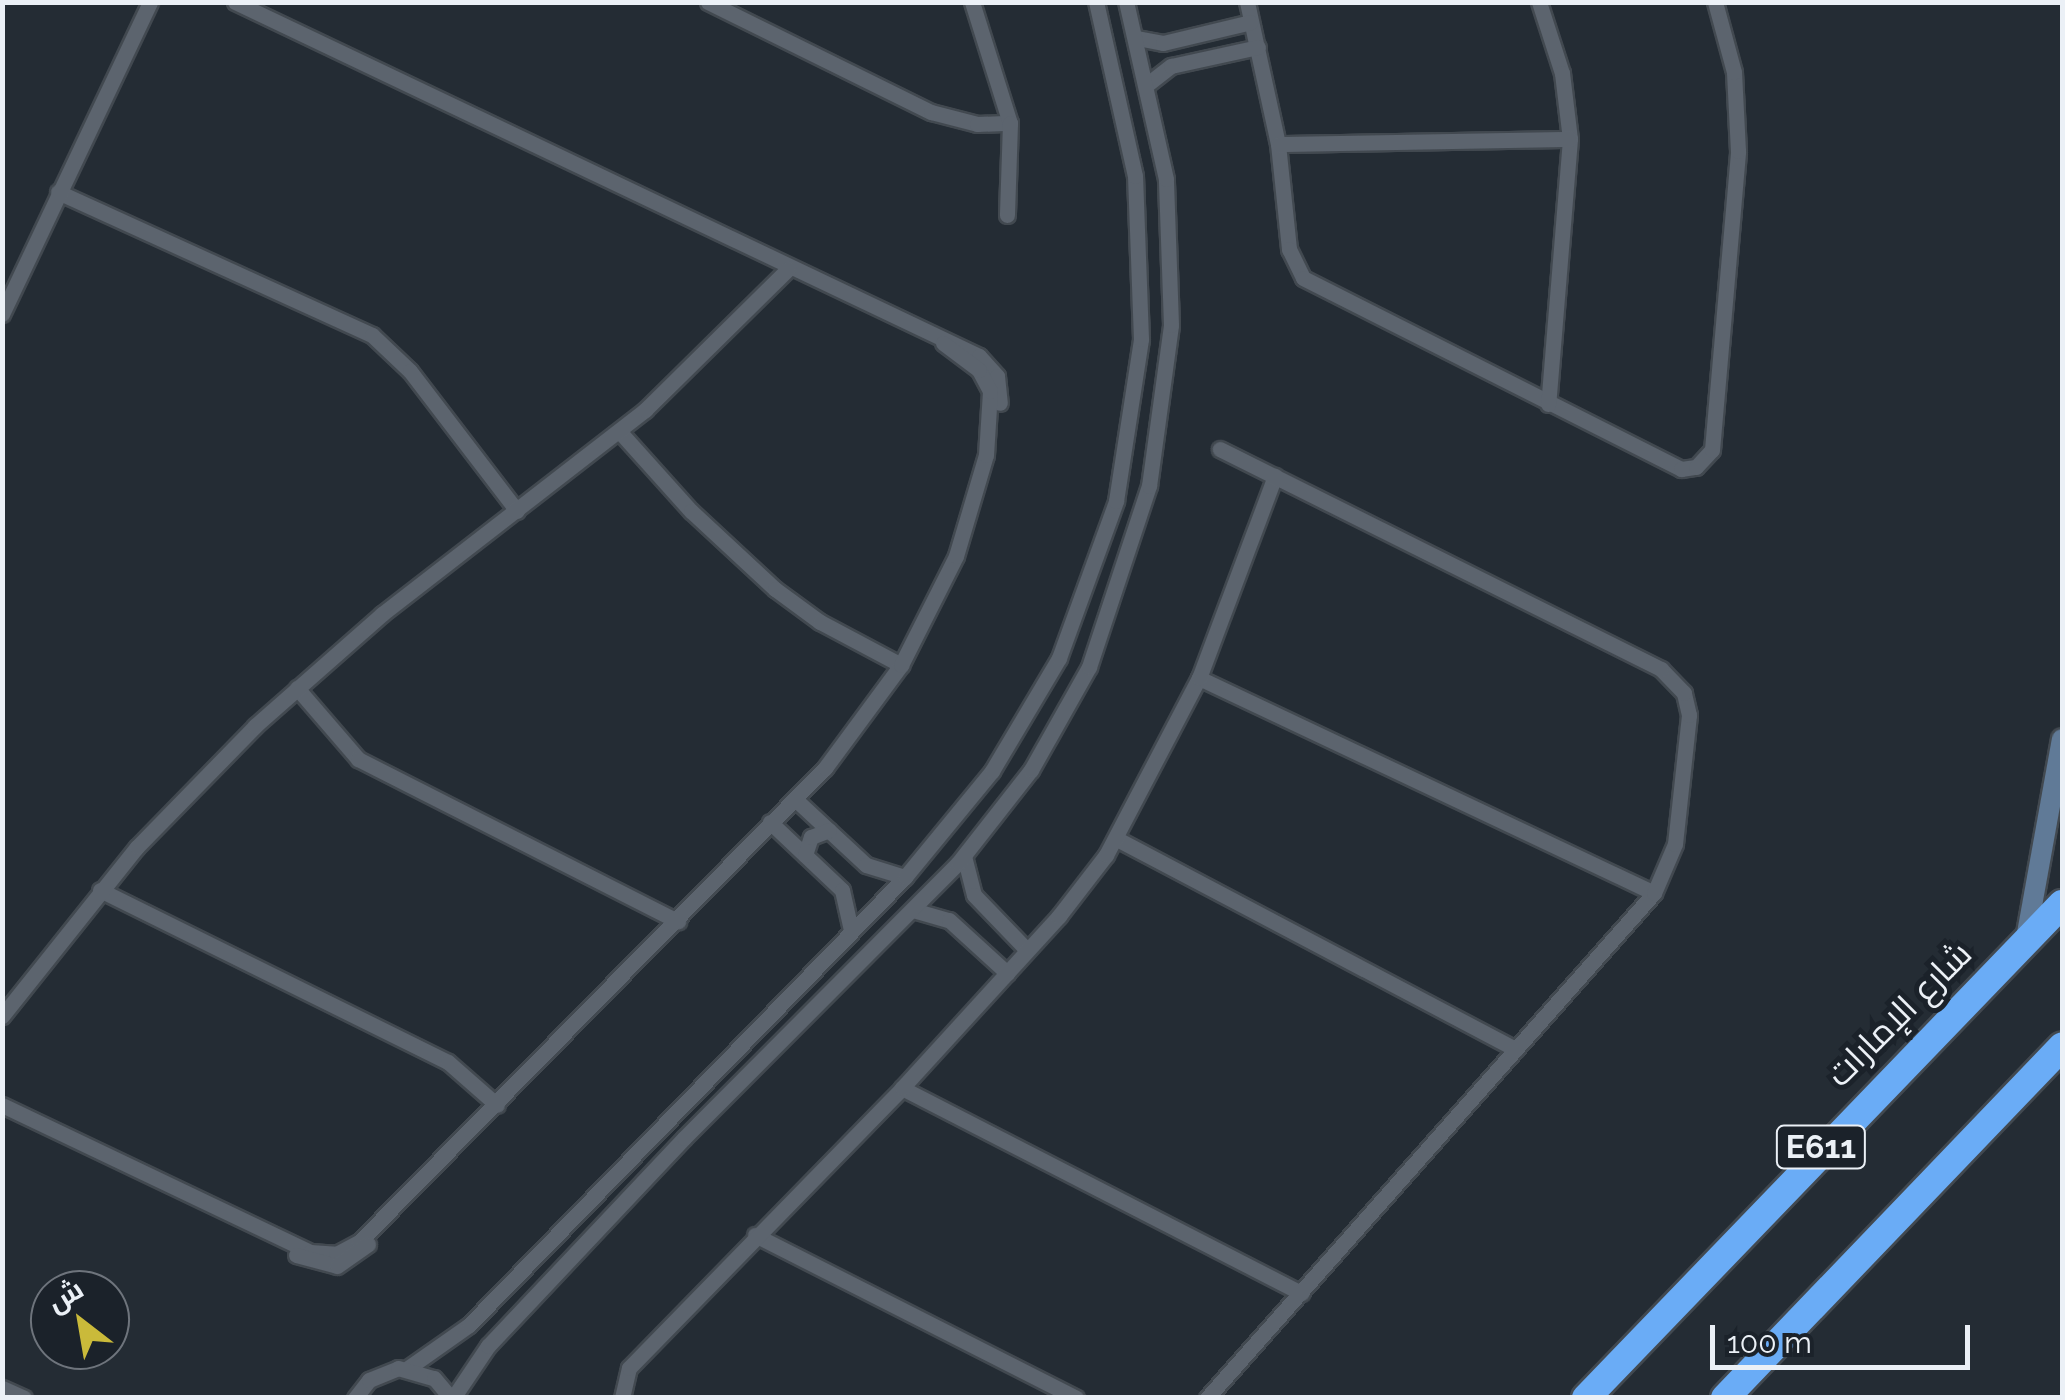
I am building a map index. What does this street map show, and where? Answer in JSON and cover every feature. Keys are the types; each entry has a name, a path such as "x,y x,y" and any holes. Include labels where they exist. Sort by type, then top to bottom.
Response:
{"highway":[{"name":"شارع الإمارات","path":"1586,1398 2062,904"},
{"name":"E611","path":"1725,1398 2062,1047"}],"street":[{"path":"2,314 150,2"},
{"path":"2,1105 274,1238 307,1262 337,1266 356,1257 390,1212 678,922 852,735 901,666 956,556 986,454 992,402 986,380 943,343 236,2"},
{"path":"708,2 931,112 977,124 1010,123"},
{"path":"972,2 1010,123 1008,215"},
{"path":"354,1398 378,1374 408,1368 469,1324 905,877 992,771 1046,684 1092,580 1124,461 1141,339 1140,216 1121,95 1096,2"},
{"path":"408,1368 434,1378 452,1398 488,1346 684,1138 964,856 1031,770 1071,702 1118,595 1148,486 1172,276 1166,179 1149,83 1126,2"},
{"path":"1246,2 1278,144 1288,249 1303,278 1681,470 1696,467 1712,450 1739,124 1734,72 1716,2"},
{"path":"1540,2 1562,73 1570,139 1548,404"},
{"path":"1137,38 1163,43 1252,22"},
{"path":"1149,83 1171,66 1258,47"},
{"path":"1278,144 1570,139"},
{"path":"58,192 372,335 410,370 517,511"},
{"path":"2,1016 100,890 200,779 297,688 620,432 719,344 788,268"},
{"path":"620,432 691,512 775,589 820,622 901,666"},
{"path":"1207,1398 1654,893 1674,844 1689,715 1678,684 1661,669 1220,449"},
{"path":"622,1398 629,1368 902,1088 1027,950 1116,838 1199,678 1274,476"},
{"path":"1199,678 1654,893"},
{"path":"297,688 358,759 678,922"},
{"path":"2026,939 2062,738"},
{"path":"795,798 874,870 905,877"},
{"path":"770,822 842,890 851,930"},
{"path":"805,854 811,837 829,830"},
{"path":"1116,838 1516,1049"},
{"path":"964,856 974,895 1027,950"},
{"path":"100,890 448,1062 497,1106"},
{"path":"914,910 948,920 1006,972"},
{"path":"902,1088 1301,1293"},
{"path":"755,1235 1076,1398"},
{"path":"2,1388 24,1398"}]}
